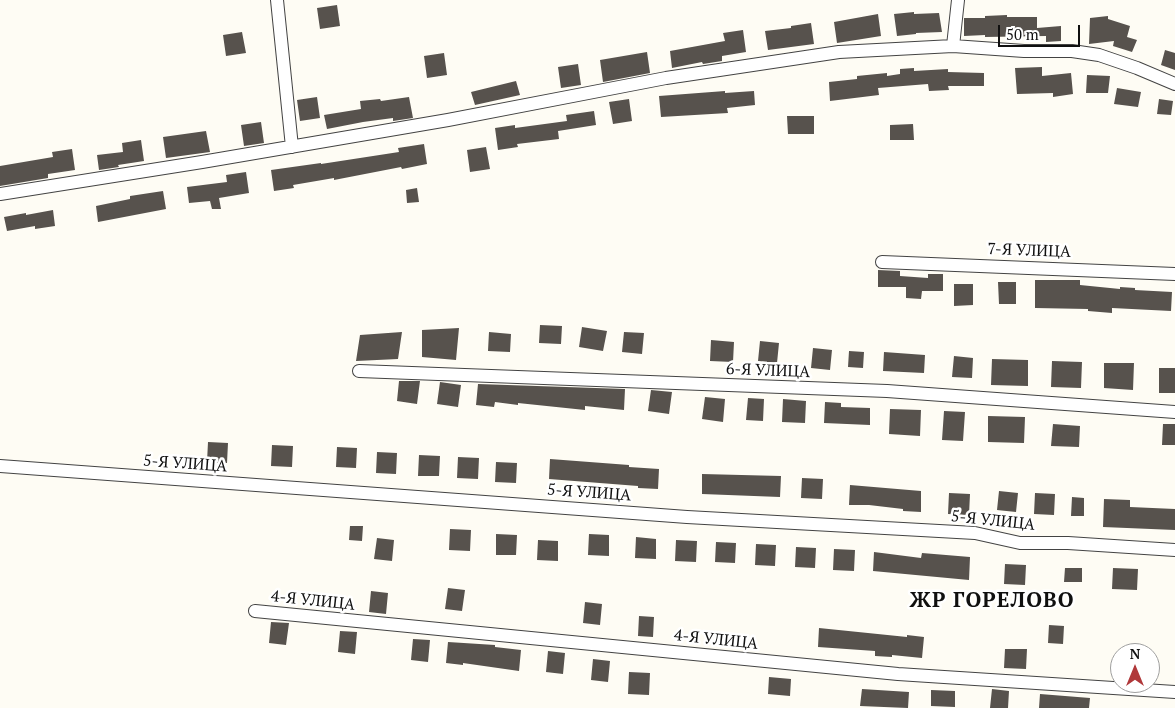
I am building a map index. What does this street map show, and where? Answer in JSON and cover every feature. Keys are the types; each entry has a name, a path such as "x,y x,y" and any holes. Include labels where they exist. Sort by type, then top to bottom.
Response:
{"street":[{"path":"277,0 292,147"},
{"path":"953,46 958,0"},
{"path":"0,194 34,190 448,120 666,78 839,52 953,46 1024,51 1072,51 1099,55 1175,84"},
{"name":"7-Я УЛИЦА","path":"882,262 1175,274"},
{"name":"6-Я УЛИЦА","path":"360,371 888,391 1175,412"},
{"name":"5-Я УЛИЦА","path":"0,466 687,517 975,534 1020,543 1068,543 1175,550"},
{"name":"4-Я УЛИЦА","path":"255,611 898,674 1175,692"}],"building":[{"path":"337,5 340,26 320,29 317,8"},
{"path":"914,12 914,14 939,13 942,32 897,36 894,14"},
{"path":"878,14 881,36 837,43 834,22"},
{"path":"1007,15 1007,17 1037,17 1037,28 1061,26 1061,41 1046,42 1046,36 964,36 964,18"},
{"path":"1108,16 1108,19 1130,26 1127,37 1137,40 1132,52 1113,46 1114,41 1089,44 1090,18"},
{"path":"811,23 814,44 768,50 765,31"},
{"path":"743,30 746,52 722,56 722,61 703,64 702,62 672,68 670,51 725,41 723,33"},
{"path":"242,32 246,53 226,56 223,35"},
{"path":"1165,50 1175,53 1175,70 1161,65"},
{"path":"647,52 650,73 603,82 600,60"},
{"path":"444,53 447,75 427,78 424,56"},
{"path":"578,64 581,85 561,88 558,67"},
{"path":"1042,67 1042,76 1071,73 1073,94 1053,97 1053,93 1017,94 1015,68"},
{"path":"914,68 914,71 948,69 948,72 984,73 984,86 948,86 949,90 929,91 928,84 878,88 879,95 830,101 829,82 857,79 857,76 887,73 887,76 900,74 900,69"},
{"path":"1087,75 1110,76 1108,93 1086,93"},
{"path":"516,81 520,95 475,105 471,92"},
{"path":"1117,88 1141,92 1138,107 1114,104"},
{"path":"725,91 725,93 754,91 755,105 727,108 728,113 661,117 659,96"},
{"path":"317,97 320,118 300,121 297,100"},
{"path":"409,97 413,118 393,121 393,118 327,129 324,115 361,109 360,101 380,99 381,101"},
{"path":"629,99 632,121 613,124 609,102"},
{"path":"1159,99 1173,101 1171,115 1157,114"},
{"path":"594,111 596,125 558,131 559,139 517,144 518,147 498,150 495,128 515,125 515,128 567,121 566,115"},
{"path":"787,116 814,116 814,134 788,134"},
{"path":"261,122 264,143 244,146 241,125"},
{"path":"913,124 914,140 890,140 890,125"},
{"path":"206,131 210,152 166,158 163,137"},
{"path":"141,140 144,161 99,170 97,155 123,152 122,143"},
{"path":"424,144 427,164 293,185 294,188 274,191 271,170 399,152 398,148"},
{"path":"486,147 490,169 470,172 467,150"},
{"path":"72,149 75,170 48,174 48,178 0,186 0,166 53,157 52,152"},
{"path":"246,172 249,193 219,198 221,209 212,209 210,201 189,203 187,187 227,182 226,175"},
{"path":"417,188 419,202 407,203 406,190"},
{"path":"163,191 166,209 98,222 96,206 130,199 130,196"},
{"path":"53,210 55,226 35,229 35,226 7,231 4,217"},
{"path":"878,270 900,271 900,276 928,278 928,274 943,274 943,291 922,291 921,299 906,298 906,287 878,287"},
{"path":"1035,280 1080,280 1080,285 1172,292 1171,311 1112,308 1112,313 1088,311 1088,309 1035,308"},
{"path":"998,282 1016,282 1016,304 999,304"},
{"path":"954,284 973,284 973,305 954,306"},
{"path":"540,325 562,326 561,344 539,343"},
{"path":"582,327 607,331 603,351 579,347"},
{"path":"459,328 456,360 422,357 422,330"},
{"path":"402,332 398,359 356,361 360,335"},
{"path":"489,332 511,334 510,352 488,351"},
{"path":"624,332 644,333 642,354 622,352"},
{"path":"711,340 734,342 733,362 710,361"},
{"path":"760,341 779,343 777,363 758,361"},
{"path":"813,348 832,350 830,370 811,368"},
{"path":"849,351 864,352 863,368 848,367"},
{"path":"884,352 925,355 924,373 883,371"},
{"path":"954,356 973,358 972,378 952,377"},
{"path":"992,359 1028,360 1028,386 991,385"},
{"path":"1052,361 1082,362 1081,388 1051,387"},
{"path":"1104,363 1134,363 1133,390 1104,388"},
{"path":"1159,368 1175,368 1175,393 1159,393"},
{"path":"399,381 420,381 417,404 397,401"},
{"path":"440,382 461,385 458,407 437,404"},
{"path":"478,384 625,389 624,410 585,406 585,410 495,402 494,407 476,405"},
{"path":"651,390 672,392 669,414 648,411"},
{"path":"705,397 725,399 723,422 702,419"},
{"path":"748,398 764,399 763,421 746,420"},
{"path":"783,399 806,401 805,423 782,422"},
{"path":"825,402 841,403 841,407 870,408 870,425 824,423"},
{"path":"890,409 921,410 920,436 889,434"},
{"path":"944,411 965,412 963,441 942,440"},
{"path":"988,416 1025,417 1024,443 988,442"},
{"path":"1053,424 1080,426 1079,447 1051,446"},
{"path":"1163,424 1175,424 1175,445 1162,445"},
{"path":"208,442 228,443 227,463 207,462"},
{"path":"272,445 293,446 292,467 271,466"},
{"path":"337,447 357,448 356,468 336,467"},
{"path":"377,452 397,453 396,474 376,473"},
{"path":"419,455 440,456 439,476 418,476"},
{"path":"458,457 479,458 478,479 457,478"},
{"path":"550,459 659,469 658,489 549,479"},
{"path":"496,462 517,463 516,483 495,482"},
{"path":"702,474 781,476 780,497 702,494"},
{"path":"802,478 823,479 822,499 801,498"},
{"path":"850,485 921,491 921,512 869,505 849,505"},
{"path":"999,491 1018,493 1016,512 997,510"},
{"path":"949,493 970,494 969,515 948,514"},
{"path":"1035,493 1055,494 1054,515 1034,514"},
{"path":"1072,497 1084,498 1084,516 1071,516"},
{"path":"1104,499 1130,500 1130,507 1175,509 1175,530 1103,527"},
{"path":"350,526 363,526 362,541 349,540"},
{"path":"450,529 471,530 470,551 449,550"},
{"path":"496,534 517,535 516,555 496,555"},
{"path":"589,534 609,535 609,556 588,555"},
{"path":"636,537 656,539 656,559 635,558"},
{"path":"377,538 394,540 392,561 374,559"},
{"path":"538,540 558,541 558,561 537,560"},
{"path":"676,540 697,541 696,562 675,561"},
{"path":"716,542 736,543 735,563 715,562"},
{"path":"756,544 776,545 775,566 755,565"},
{"path":"796,547 816,548 815,568 795,567"},
{"path":"834,549 855,550 854,571 833,570"},
{"path":"874,552 921,558 922,553 970,557 969,580 873,571"},
{"path":"1005,564 1026,565 1025,585 1004,584"},
{"path":"1065,568 1082,568 1082,582 1064,582"},
{"path":"1113,568 1138,569 1137,590 1112,589"},
{"path":"448,588 465,590 462,611 445,609"},
{"path":"371,591 388,593 386,614 369,612"},
{"path":"585,602 602,604 600,625 583,623"},
{"path":"639,616 654,617 653,637 638,636"},
{"path":"271,622 289,623 286,645 269,643"},
{"path":"1049,625 1064,626 1063,644 1048,643"},
{"path":"819,628 924,637 922,658 892,655 892,657 875,656 875,651 818,647"},
{"path":"340,631 357,632 355,654 338,652"},
{"path":"413,639 430,640 428,662 411,660"},
{"path":"448,642 495,645 495,647 521,650 519,671 463,663 463,665 446,663"},
{"path":"1005,649 1027,649 1026,669 1004,668"},
{"path":"548,651 565,653 563,674 546,672"},
{"path":"593,659 610,661 608,682 591,680"},
{"path":"629,672 650,673 649,695 628,694"},
{"path":"769,677 791,679 790,696 768,694"},
{"path":"862,689 909,692 908,708 860,706"},
{"path":"992,689 1009,691 1008,708 990,708"},
{"path":"931,690 955,691 955,707 931,706"},
{"path":"1040,694 1090,698 1089,708 1039,708"}],"district":[{"name":"ЖР ГОРЕЛОВО","path":"992,601"}]}
